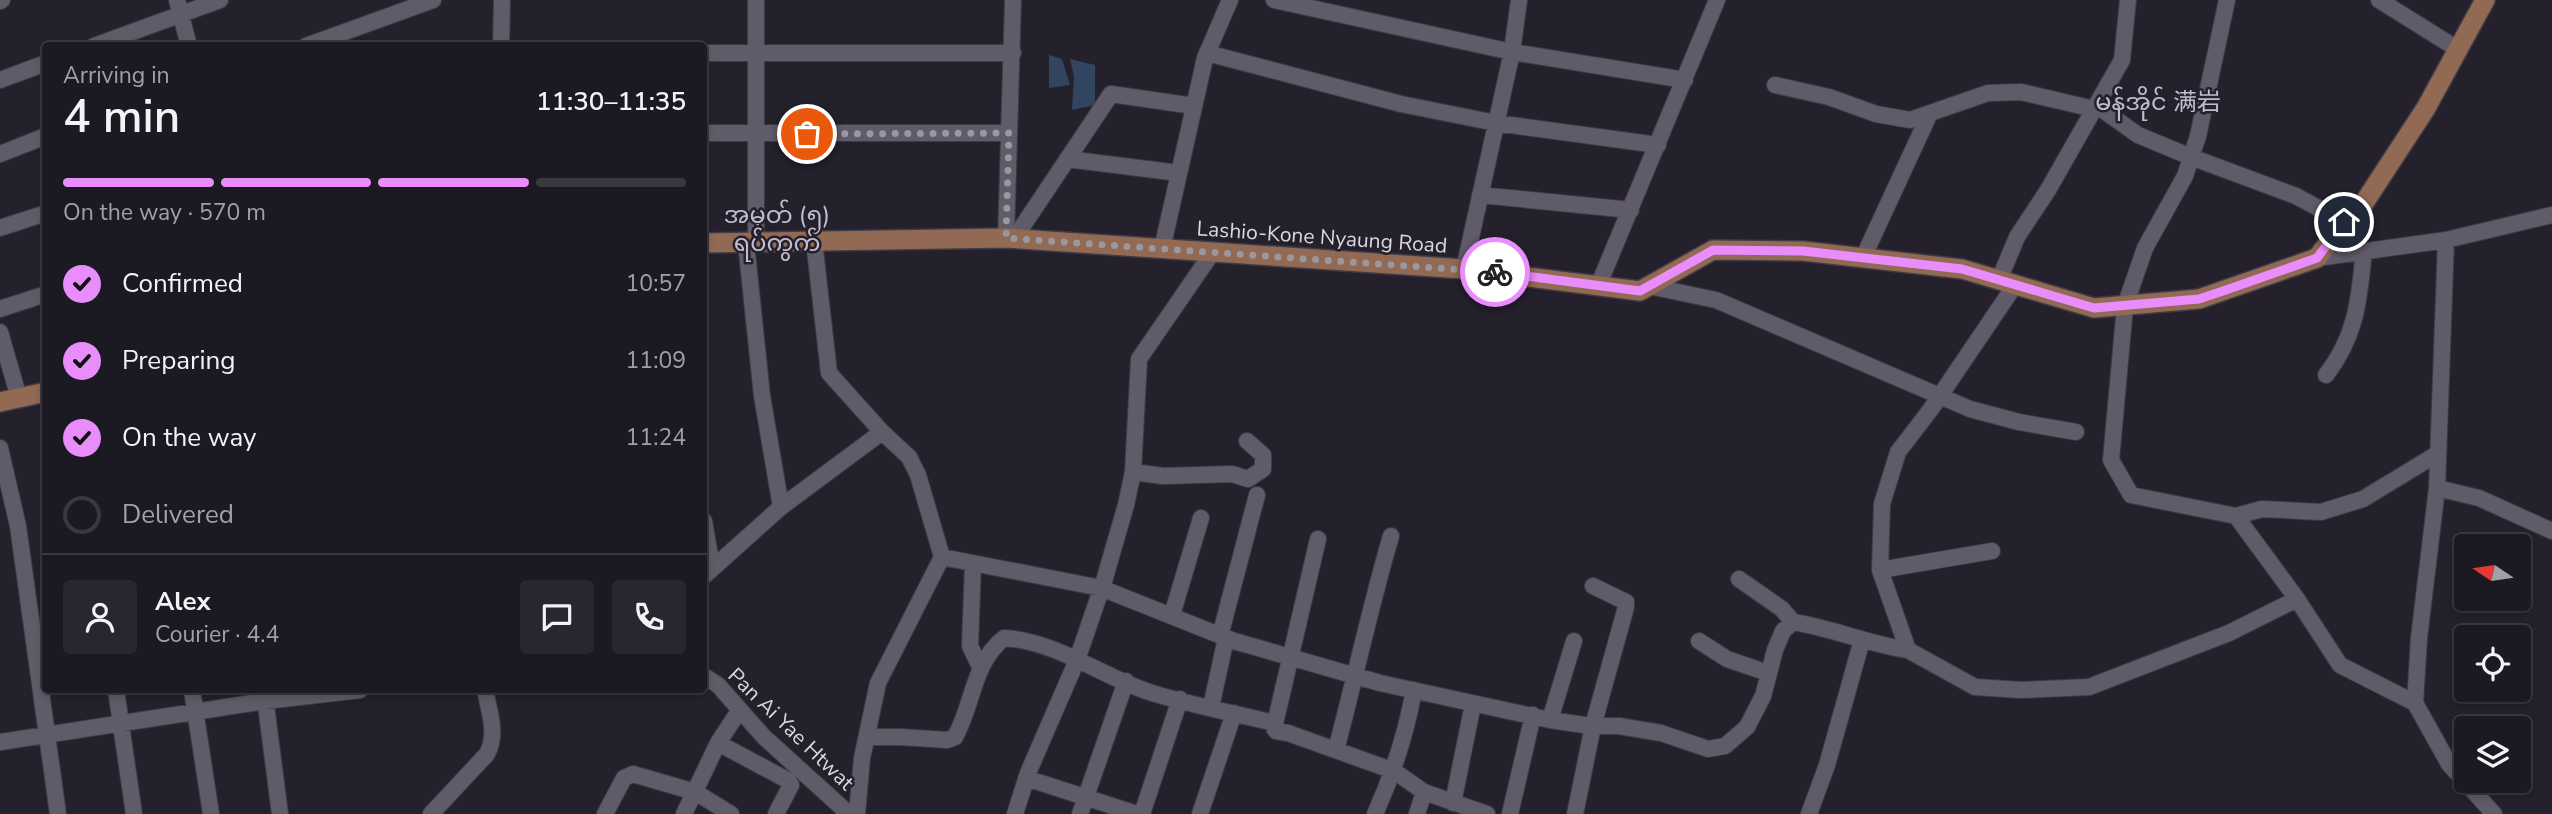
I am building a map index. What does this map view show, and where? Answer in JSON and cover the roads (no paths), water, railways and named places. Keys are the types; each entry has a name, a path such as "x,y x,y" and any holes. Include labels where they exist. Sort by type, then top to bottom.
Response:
{"main road":[{"path":"2317,258 2344,222 2364,203 2426,108 2485,0"},
{"name":"Lashio-Kone Nyaung Road","path":"707,243 1010,238 1464,269 1640,291 1713,250 1803,251 1962,269 2094,308 2199,299 2317,258"},
{"path":"9,400 42,393"}],"street":[{"path":"103,42 179,7 220,0"},
{"path":"317,42 433,0"},
{"path":"501,42 502,0"},
{"path":"756,0 756,134 751,243 762,396 780,507"},
{"path":"1010,238 1009,133 1013,0"},
{"path":"1161,249 1208,52 1230,0"},
{"path":"1274,0 1512,52 1685,80"},
{"path":"1464,269 1512,52 1519,0"},
{"path":"1599,284 1717,0"},
{"path":"1908,650 1880,570 1882,504 1898,452 1941,394 2007,283 2017,237 2048,190 2122,60 2128,0"},
{"path":"2227,0 2198,136 2185,176 2145,248 2125,306 2111,460 2131,495 2236,516 2262,509 2321,512 2353,503 2437,454"},
{"path":"2379,0 2459,50"},
{"path":"179,7 188,42"},
{"path":"1208,52 1401,104 1496,123 1658,145"},
{"path":"707,53 1013,53"},
{"path":"0,80 42,65"},
{"path":"1775,85 1829,97 1876,114 1910,120 1988,93 2021,92 2095,107 2138,135 2296,196 2344,222"},
{"path":"1010,238 1111,94 1194,106"},
{"path":"1863,258 1930,113"},
{"path":"707,133 1009,133"},
{"path":"0,154 42,138"},
{"path":"1067,159 1179,173"},
{"path":"1480,195 1631,210"},
{"path":"0,228 42,214"},
{"path":"2317,258 2446,240 2552,215"},
{"path":"2446,240 2437,488 2419,638 2415,703 2449,764 2494,814"},
{"path":"814,241 829,373 882,432 909,457 918,475 942,557 878,683 862,758 857,814"},
{"path":"2326,375 2338,359 2358,312 2364,251"},
{"path":"1015,814 1027,778 1077,660 1126,505 1133,472 1139,359 1212,253"},
{"path":"1648,286 1716,300 1970,408 2019,422 2076,432"},
{"path":"0,309 42,295"},
{"path":"0,332 9,400"},
{"path":"708,572 780,507 882,432"},
{"path":"1133,472 1163,476 1231,474 1248,479 1263,468 1263,455 1247,441"},
{"path":"0,448 18,526 58,814"},
{"path":"2437,488 2479,498 2552,531"},
{"path":"1211,707 1223,637 1257,495"},
{"path":"2236,516 2297,599 2340,665 2415,703"},
{"path":"1172,615 1201,518"},
{"path":"1336,750 1375,589 1391,536"},
{"path":"1318,539 1292,657 1274,723 1276,731 1394,771 1424,792 1487,814"},
{"path":"1880,570 1992,551"},
{"path":"942,557 1101,588 1223,637 1380,683 1446,695 1473,704 1550,720 1661,733 1708,749 1725,747 1747,727 1763,696 1783,631 1793,622"},
{"path":"973,563 970,646 980,667"},
{"path":"1739,579 1782,609 1793,622 1908,650 1975,687 2021,691 2089,687 2229,633 2297,599"},
{"path":"1575,814 1593,726 1626,602 1593,586"},
{"path":"867,737 947,740 955,737 980,667 991,648 1004,638 1058,651 1148,691 1274,723"},
{"path":"1809,814 1827,765 1862,640"},
{"path":"1550,720 1574,641"},
{"path":"1699,641 1727,659 1768,673"},
{"name":"Pan Ai Yae Htwat","path":"707,678 718,685 739,711 849,814"},
{"path":"1080,814 1126,681"},
{"path":"1375,814 1394,771 1409,720 1414,690"},
{"path":"116,693 134,814"},
{"path":"192,693 211,814"},
{"path":"0,742 195,712 265,695 299,693"},
{"path":"431,814 492,746 493,733 486,693"},
{"path":"265,695 280,814"},
{"path":"1027,778 1139,814 1180,699"},
{"path":"1453,803 1473,704"},
{"path":"684,814 718,743 739,711"},
{"path":"1200,814 1234,713"},
{"path":"1510,814 1533,715"},
{"path":"718,743 789,781 790,790 776,814"},
{"path":"605,814 624,778 633,774 695,792 731,814"},
{"path":"1417,814 1424,792"}],"water":[{"path":"1049,55 1062,59 1070,85 1049,88"},
{"path":"1070,59 1095,65 1095,105 1072,110 1074,77"}],"district":[{"name":"မန်အိုင် 满岩","path":"2158,102"},
{"name":"အမှတ် (၅) ရပ်ကွက်","path":"777,229"}]}
